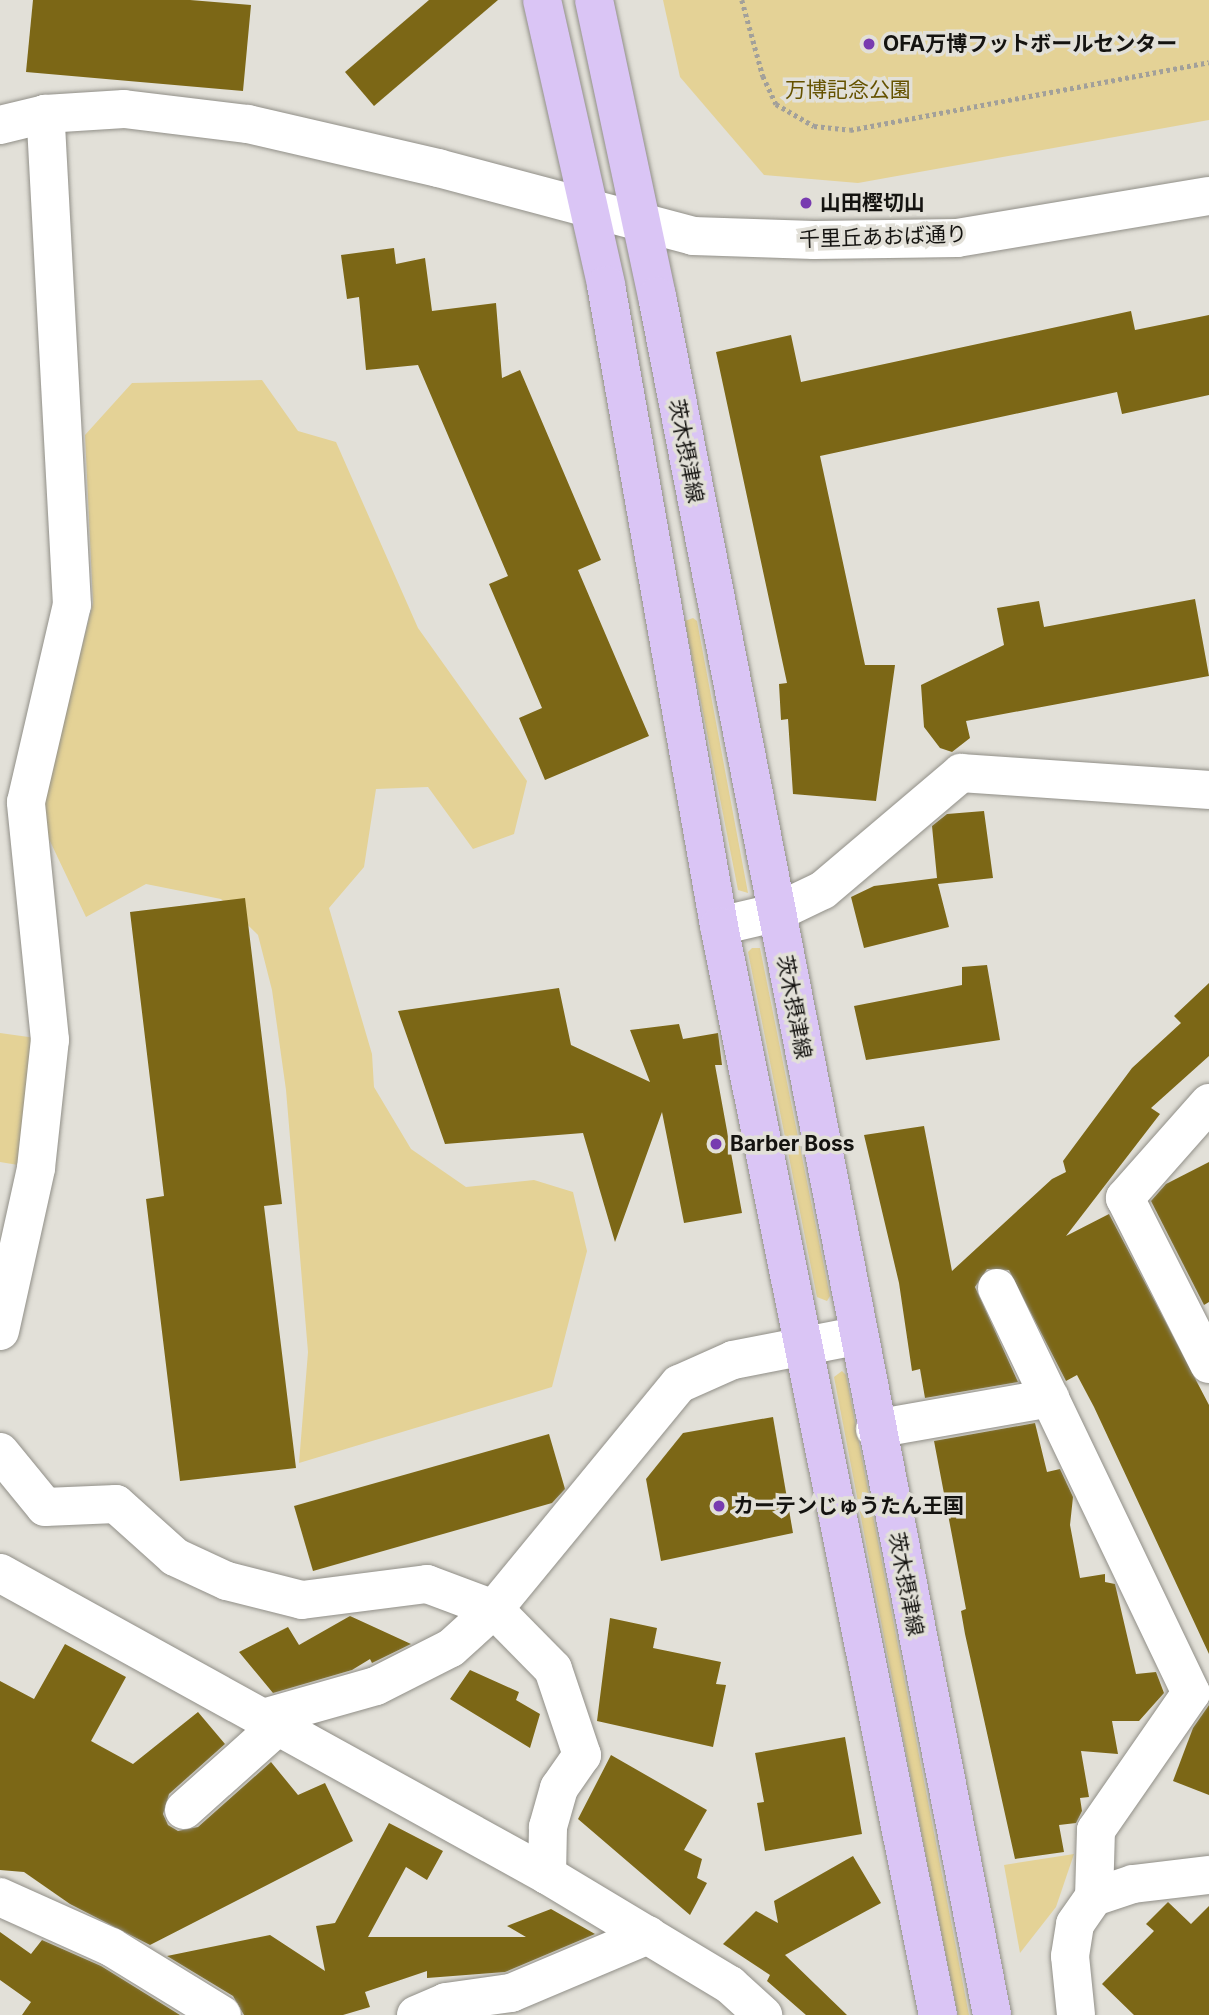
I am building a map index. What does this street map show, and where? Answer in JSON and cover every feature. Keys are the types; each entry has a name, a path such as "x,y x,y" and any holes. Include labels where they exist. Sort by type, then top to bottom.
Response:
{"main road":[{"path":"542,0 606,285 719,926 938,2015"},
{"name":"茨木摂津線","path":"594,0 640,222 992,2015"}],"street":[{"name":"千里丘あおば通り","path":"0,125 45,114 124,110 248,124 587,207 693,236 957,237 1209,196"},
{"path":"0,1331 36,1168 50,1040 26,802 72,605 45,114"},
{"path":"719,926 775,913 823,890 961,773 1209,790"},
{"path":"1209,1103 1125,1198 1209,1364"},
{"path":"998,1288 1191,1693 1096,1830 1094,1897 1075,1924 1070,1956 1076,2015"},
{"path":"184,1810 270,1722 376,1686 451,1648 494,1609 679,1384 733,1360 857,1336"},
{"path":"875,1429 1050,1398"},
{"path":"0,1452 45,1507 116,1504 175,1557 228,1581 302,1600 427,1584 494,1609 553,1669 582,1755 559,1788 548,1827 547,1875"},
{"path":"0,1573 547,1875 730,1985 763,2015"},
{"path":"1094,1897 1133,1884 1209,1875"},
{"path":"0,1897 111,1947 222,2015"},
{"path":"416,2015 446,2002 511,1993 648,1935"}],"path":[{"path":"742,0 763,76 776,104 814,126 850,130 1209,62"}],"green space":[{"name":"万博記念公園","path":"663,0 1209,0 1209,120 858,183 764,175 680,77"},
{"path":"262,380 298,431 336,442 418,628 527,781 514,834 473,849 428,787 376,789 364,867 329,908 372,1054 374,1087 411,1149 466,1187 534,1180 573,1192 587,1251 552,1387 299,1463 308,1352 286,1090 272,990 258,935 221,899 146,884 86,917 39,818 93,603 85,435 132,383"},
{"path":"693,618 697,621 748,893 738,890 685,621"},
{"path":"752,948 760,948 830,1296 827,1301 817,1297 748,952"},
{"path":"0,1033 50,1040 36,1168 0,1162"},
{"path":"842,1371 846,1375 969,2015 958,2015 929,1871 834,1377"},
{"path":"1074,1854 1056,1907 1020,1953 1004,1865"}],"building":[{"path":"33,0 190,0 251,5 243,91 26,72"},
{"path":"429,0 498,0 374,106 345,72"},
{"path":"394,248 396,264 425,258 432,311 496,303 502,378 520,370 601,560 578,570 649,736 545,780 519,718 542,708 489,584 508,576 418,365 366,370 359,297 347,299 341,255"},
{"path":"1131,311 1135,330 1209,315 1209,395 1122,414 1117,392 820,456 865,665 895,665 876,801 793,794 788,719 781,720 779,684 787,683 716,352 791,335 801,382"},
{"path":"1195,599 1209,676 966,721 970,738 952,752 940,748 924,727 921,685 1004,645 997,608 1039,601 1044,627"},
{"path":"984,811 993,878 938,884 949,927 864,948 851,897 874,886 937,878 932,826 947,814"},
{"path":"245,898 282,1204 264,1206 296,1468 180,1481 146,1199 164,1196 130,912"},
{"path":"987,965 1000,1040 866,1060 854,1006 962,985 962,967"},
{"path":"1209,983 1209,1056 1151,1108 1160,1114 1066,1236 1109,1214 1209,1405 1209,1654 1094,1407 1077,1375 1066,1381 1009,1270 987,1269 975,1287 1018,1382 925,1398 920,1369 912,1371 899,1283 864,1135 924,1126 952,1271 1052,1179 1066,1172 1063,1161 1132,1068 1181,1023 1174,1016"},
{"path":"559,988 571,1045 650,1082 630,1030 679,1024 683,1039 718,1033 722,1065 715,1065 742,1213 684,1223 662,1112 615,1242 583,1133 445,1144 398,1011"},
{"path":"1209,1162 1209,1302 1204,1305 1151,1201 1166,1184"},
{"name":"カーテンじゅうたん王国","path":"773,1417 793,1533 661,1561 646,1479 683,1433"},
{"path":"1035,1423 1047,1472 1060,1469 1073,1497 1070,1525 1080,1578 1105,1574 1105,1582 1115,1584 1136,1674 1156,1672 1164,1693 1139,1721 1112,1721 1118,1754 1081,1751 1089,1797 1080,1798 1082,1811 1076,1823 1059,1825 1064,1852 1015,1859 965,1634 961,1611 966,1609 934,1441"},
{"path":"549,1434 565,1489 552,1503 313,1571 294,1506"},
{"path":"350,1616 411,1644 372,1663 370,1659 352,1670 273,1693 239,1652 288,1627 299,1645"},
{"path":"610,1618 657,1628 653,1648 721,1662 716,1684 726,1685 713,1747 597,1721"},
{"path":"65,1644 126,1677 91,1741 133,1764 198,1712 225,1744 169,1794 163,1814 168,1825 178,1831 198,1827 271,1762 298,1795 325,1783 353,1841 150,1945 70,1904 24,1872 0,1870 0,1681 34,1699"},
{"path":"470,1670 519,1692 516,1700 540,1714 530,1748 450,1699"},
{"path":"1209,1705 1209,1795 1173,1781 1193,1728"},
{"path":"845,1737 862,1834 765,1851 757,1803 764,1802 755,1753"},
{"path":"611,1755 707,1810 684,1850 702,1859 697,1878 707,1883 690,1915 578,1819"},
{"path":"389,1823 443,1851 427,1880 406,1867 368,1937 526,1937 507,1926 551,1909 595,1934 505,1972 427,1978 427,1971 365,1992 370,2007 343,2015 244,2015 233,1996 167,1956 270,1935 325,1971 316,1926 335,1923"},
{"path":"853,1856 881,1903 785,1955 847,2015 806,2015 767,1981 770,1975 723,1944 756,1911 778,1923 774,1901"},
{"path":"1168,1902 1191,1924 1209,1906 1209,2015 1134,2015 1102,1984 1154,1931 1146,1924"},
{"path":"0,1932 31,1954 42,1940 101,1966 180,2015 22,2015 31,2002 0,1980"}],"place":[{"name":"OFA万博フットボールセンター","path":"869,44"},
{"name":"山田樫切山","path":"806,203"},
{"name":"Barber Boss","path":"716,1144"},
{"name":"カーテンじゅうたん王国","path":"719,1506"}]}
